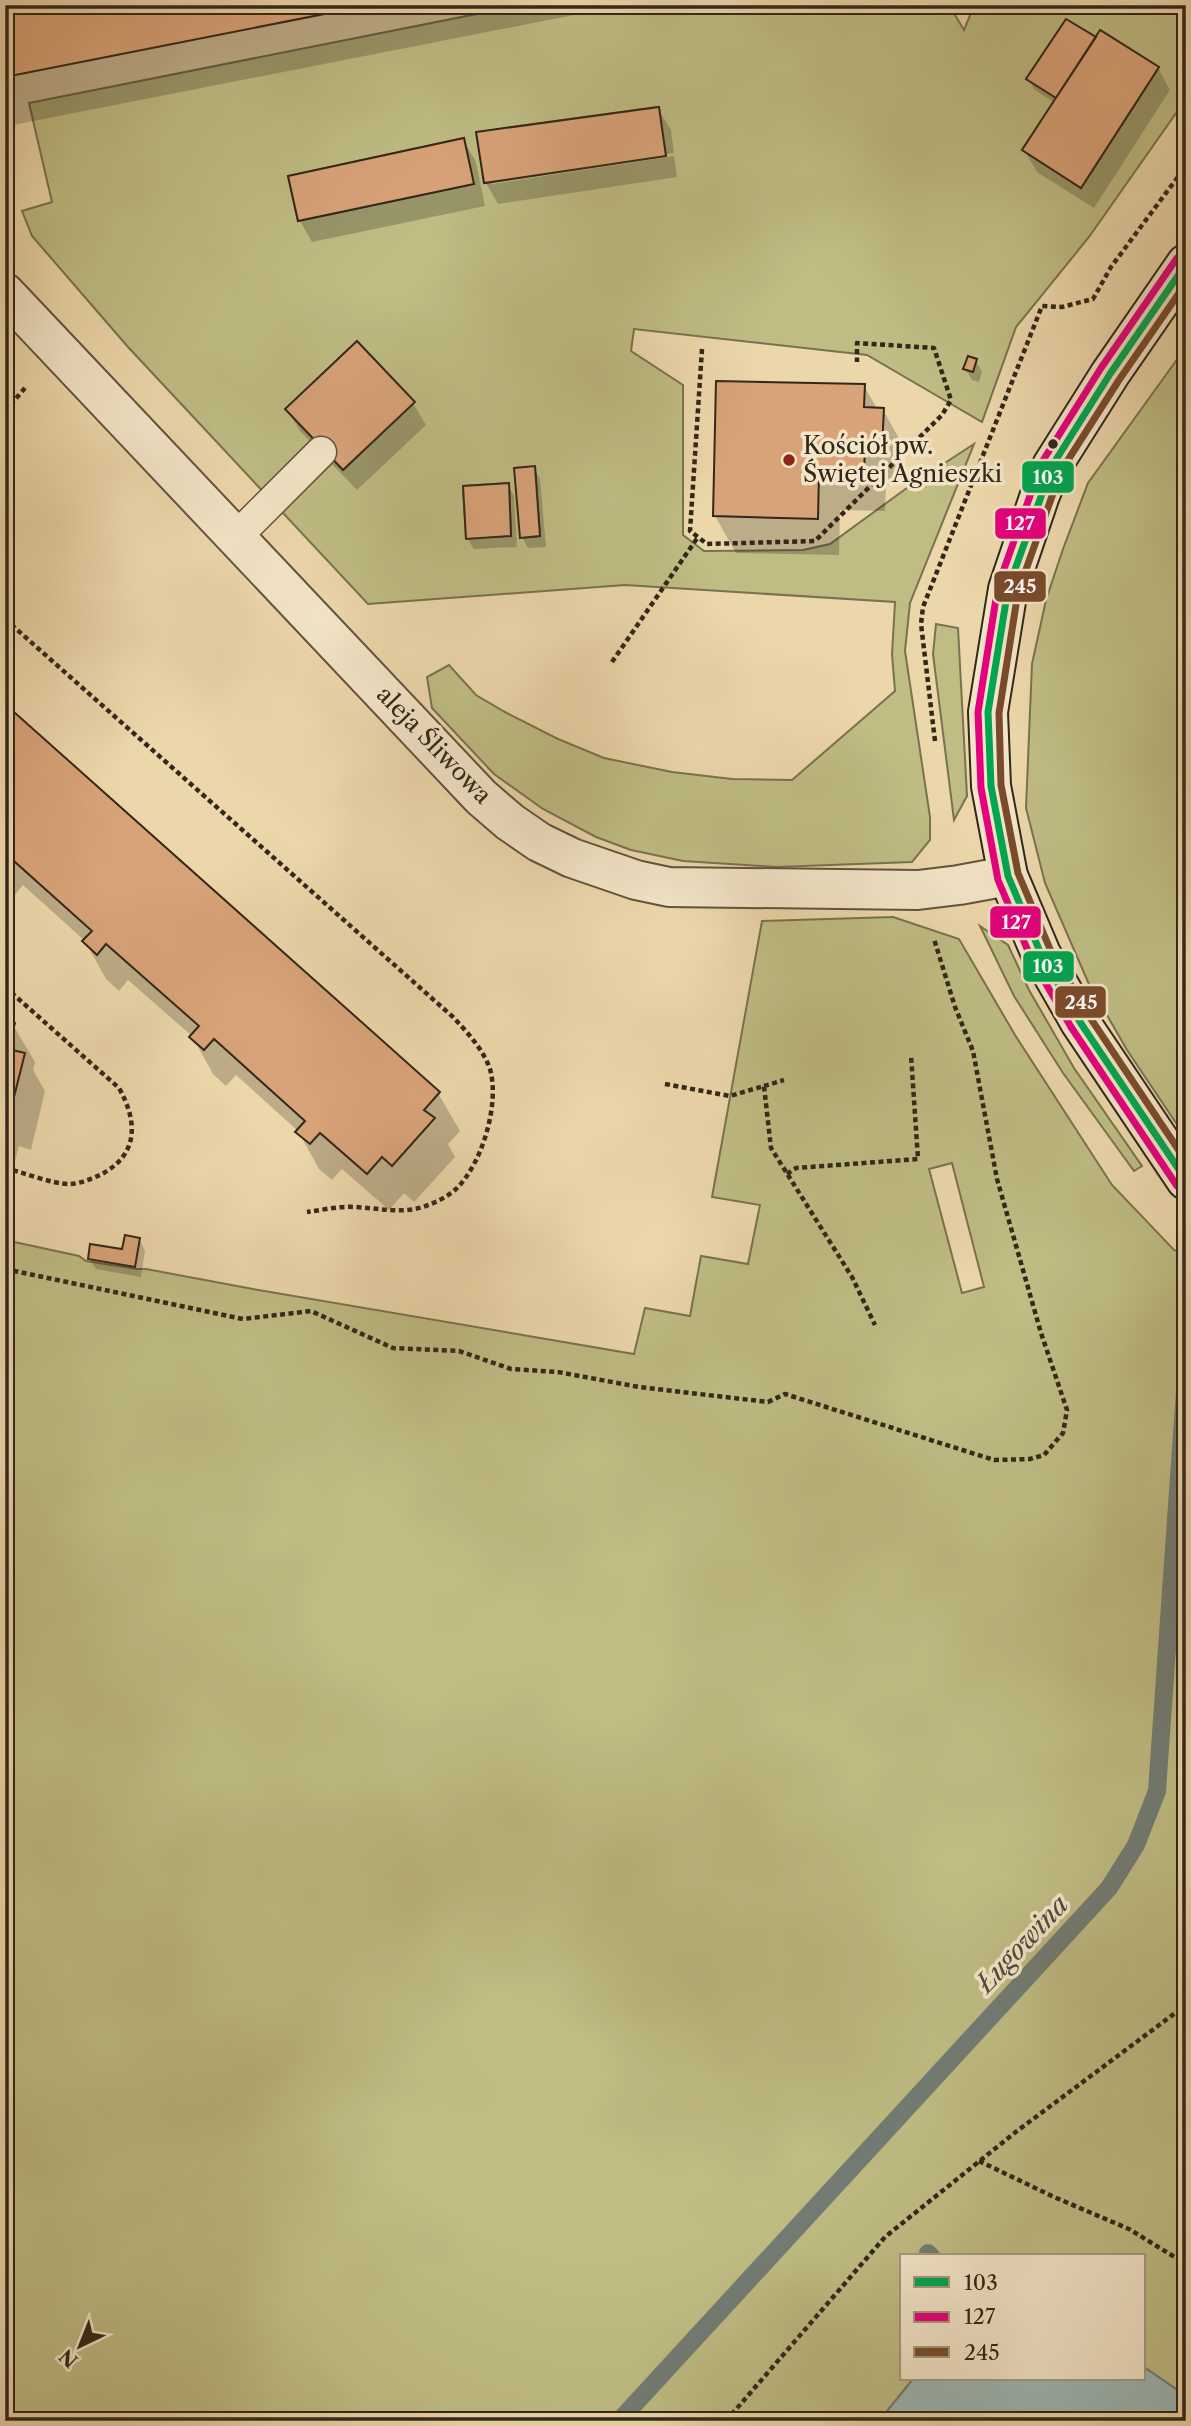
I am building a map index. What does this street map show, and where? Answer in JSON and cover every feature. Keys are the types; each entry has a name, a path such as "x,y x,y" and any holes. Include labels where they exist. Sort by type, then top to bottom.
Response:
{"street":[{"path":"1186,264 1102,385 1052,466 1008,589 989,712 991,786 1008,876 1041,954 1080,1022 1186,1180"},
{"name":"aleja Śliwowa","path":"5,293 481,797 539,842 596,868 669,887 918,890 1008,876"}],"lane":[{"path":"236,537 321,452"}],"path":[{"path":"1111,267 1186,166"},
{"path":"702,349 690,531 707,544 815,541 942,415 951,400 934,348 857,343 857,362"},
{"path":"5,411 28,385"},
{"path":"612,662 698,537"},
{"path":"5,619 453,1017 481,1050 490,1069 492,1088 488,1128 470,1171 456,1189 435,1203 407,1210 380,1211 355,1207 307,1212"},
{"path":"5,1269 243,1319 312,1311 393,1348 459,1351 511,1369 558,1372 639,1387 768,1402 785,1394 994,1460 1030,1459 1044,1455 1063,1433 1067,1410 1041,1333 997,1180 973,1051 955,1007 918,890"},
{"path":"5,988 119,1088 130,1108 132,1130 128,1152 108,1170 89,1180 69,1184 5,1168"},
{"path":"787,1174 796,1168 918,1159 911,1055"},
{"path":"665,1084 730,1096 783,1080"},
{"path":"764,1086 771,1148 852,1277 875,1325"},
{"path":"726,2421 886,2237 979,2161 1186,2005"},
{"path":"979,2161 1054,2197 1129,2228 1186,2264"}],"shaded area":[{"path":"522,5 949,5 964,30 971,13 967,5 1186,5 1186,99 1089,237 1016,327 982,422 867,355 634,329 631,351 683,385 683,535 704,551 803,550 830,544 911,485 974,444 910,603 905,651 930,817 930,840 912,862 776,867 683,861 631,850 596,837 543,809 494,774 432,708 427,677 449,665 476,695 558,739 604,758 672,772 732,779 792,780 895,691 892,654 895,602 625,585 368,604 128,347 32,236 22,211 52,202 29,103","holes":["1066,19 1096,37 1101,30 1159,67 1081,188 1022,150 1056,98 1026,79","659,107 665,156 484,183 477,132","464,138 473,184 298,221 288,176","535,467 540,536 520,538","509,483 511,536 466,538 463,486"]},
{"path":"1186,347 1186,1138 1127,1050 1088,982 1045,883 1026,808 1032,664 1046,600 1063,549 1088,483"},
{"path":"936,624 958,628 967,796 954,820 933,654"},
{"path":"893,917 959,939 1015,1035 1112,1185 1174,1250 1186,1257 1186,2396 1146,2368 1146,2254 900,2254 900,2380 912,2380 879,2421 5,2421 5,1240 79,1256 86,1261 146,1269 634,1354 645,1308 690,1316 701,1256 748,1264 760,1205 712,1197 762,921","holes":["952,1163 984,1287 962,1293 929,1169"]},
{"path":"980,926 1008,945 1029,990 1074,1068 1142,1166 1134,1171 1063,1073 1014,996"}],"water":[{"path":"1146,2368 1186,2396 1186,2421 879,2421 912,2380 1146,2380"}],"building":[{"path":"5,5 370,5 5,77"},
{"path":"1066,19 1096,37 1056,98 1026,79"},
{"path":"1100,30 1159,67 1081,188 1022,150"},
{"path":"659,107 666,156 484,183 476,132"},
{"path":"464,138 474,184 298,221 288,176"},
{"path":"357,341 415,402 343,470 285,409"},
{"path":"968,356 977,359 973,372 963,369"},
{"name":"Kościół pw. Świętej Agnieszki","path":"716,381 865,384 864,407 884,408 882,448 865,448 864,474 819,473 818,519 713,516"},
{"path":"535,466 540,536 520,538 514,468"},
{"path":"509,483 511,536 466,539 463,486"},
{"path":"5,704 440,1092 424,1110 435,1118 392,1166 382,1157 367,1174 320,1133 310,1144 295,1132 305,1121 214,1039 204,1050 189,1037 199,1026 106,944 97,955 82,941 92,931 5,853"},
{"path":"5,1021 15,1023 8,1049 25,1053 10,1113 5,1112"},
{"path":"125,1235 140,1238 135,1267 88,1259 90,1244 122,1249"}],"waterway":[{"name":"Ługowina","path":"619,2421 1109,1888 1136,1845 1157,1791 1186,1377"}],"transit line":[{"name":"127","path":"1177,258 1101,368 1042,462 998,586 978,712 981,788 998,880 1031,958 1071,1027 1177,1186"},
{"name":"103","path":"1186,264 1110,374 1052,466 1008,589 988,712 991,786 1008,876 1041,954 1080,1022 1186,1180"},
{"name":"245","path":"1186,283 1061,471 1018,592 999,713 1001,785 1018,873 1050,949 1089,1016 1186,1161"}],"place":[{"name":"Kościół pw. Świętej Agnieszki","path":"789,460"}]}
